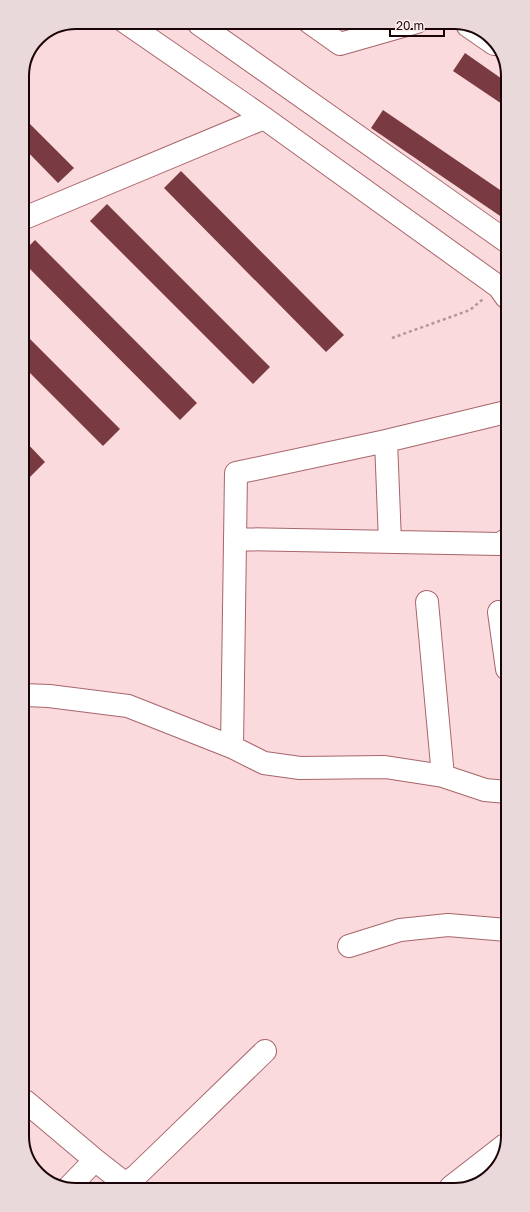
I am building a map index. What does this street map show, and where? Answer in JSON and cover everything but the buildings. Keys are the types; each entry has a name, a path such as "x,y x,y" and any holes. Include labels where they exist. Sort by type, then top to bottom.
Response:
{"street":[{"path":"137,29 264,118 501,291"},
{"path":"206,29 501,236"},
{"path":"319,29 340,44 392,29"},
{"path":"29,216 264,118"},
{"path":"232,747 236,473 386,441 501,413"},
{"path":"386,441 390,542"},
{"path":"235,539 501,543"},
{"path":"427,602 443,776"},
{"path":"499,612 501,626"},
{"path":"29,695 49,696 128,706 232,747 264,763 300,768 384,767 443,776 485,790 501,791"},
{"path":"349,946 400,930 448,925 501,929"},
{"path":"132,1183 138,1175 265,1051"},
{"path":"29,1104 94,1160 124,1183"},
{"path":"456,1183 498,1150"},
{"path":"73,1183 94,1160"}],"path":[{"path":"392,338 470,310 501,293"}]}
